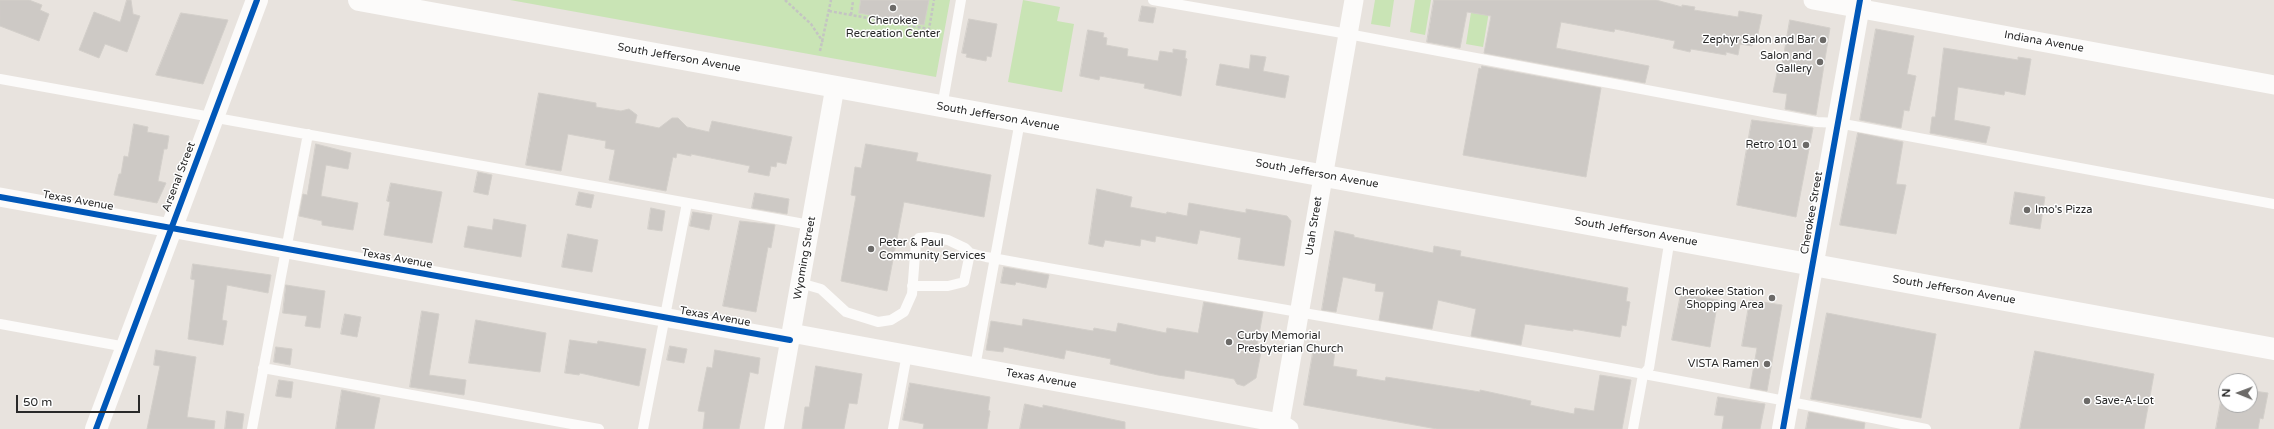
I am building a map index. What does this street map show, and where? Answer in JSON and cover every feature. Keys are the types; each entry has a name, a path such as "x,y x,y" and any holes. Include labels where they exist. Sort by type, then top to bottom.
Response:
{"main road":[{"name":"Arsenal Street","path":"96,429 257,0"},
{"name":"South Jefferson Avenue","path":"359,0 2274,349"},
{"name":"Cherokee Street","path":"1783,429 1860,4"}],"street":[{"name":"Utah Street","path":"1283,427 1322,175 1354,0"},
{"name":"Indiana Avenue","path":"1813,0 1860,4 2274,85"},
{"name":"Wyoming Street","path":"774,429 835,86"},
{"name":"Texas Avenue","path":"0,197 666,319 907,354 1283,427"}],"lane":[{"path":"942,107 960,0"},
{"path":"1153,0 1348,34 1817,122 1838,123 2274,204"},
{"path":"0,79 810,225"},
{"path":"975,367 1020,121"},
{"path":"252,429 308,134"},
{"path":"643,429 666,319 687,203"},
{"path":"800,283 821,289 846,312 878,322 891,320 904,312 912,294 916,242 919,238 931,237 948,240 965,248 970,253 995,259 1643,374 1926,429"},
{"path":"1632,429 1643,374 1649,368 1670,238"},
{"path":"912,286 948,286 964,282 970,253"},
{"path":"0,324 126,347"},
{"path":"893,429 907,354"},
{"path":"264,368 599,429"}],"path":[{"path":"785,0 811,24 823,42"},
{"path":"820,51 831,0"},
{"path":"829,11 928,28 934,0"},
{"path":"851,15 853,1"}],"green space":[{"path":"510,0 950,0 936,77"},
{"path":"1023,0 1060,7 1057,21 1074,24 1062,92 1008,82"},
{"path":"1375,0 1394,0 1390,27 1371,24"},
{"path":"1415,0 1431,0 1425,35 1410,32"},
{"path":"1473,0 1491,0 1483,47 1466,44"}],"building":[{"path":"0,0 29,0 42,5 40,10 49,14 39,41 0,26"},
{"path":"127,0 131,0 133,14 140,16 127,52 105,44 99,58 79,50 94,12 120,22"},
{"name":"Cherokee Recreation Center","path":"861,0 929,0 924,25 859,13"},
{"path":"1434,0 1656,0 1682,7 1682,5 1695,7 1694,10 1738,17 1739,11 1762,15 1756,43 1753,42 1752,46 1740,44 1738,55 1726,52 1726,55 1691,49 1690,52 1673,48 1675,41 1615,29 1614,32 1561,22 1556,48 1649,66 1645,83 1484,53 1491,16 1467,12 1460,48 1427,42"},
{"path":"1142,6 1156,8 1153,23 1139,21"},
{"path":"181,13 228,20 203,84 156,75"},
{"path":"969,19 997,24 991,57 987,56 986,61 966,57 967,54 962,53"},
{"path":"1790,20 1830,28 1816,115 1785,109 1787,94 1773,92 1779,63 1782,63"},
{"path":"1876,29 1914,36 1907,74 1916,76 1909,111 1904,110 1901,128 1860,120"},
{"path":"1088,30 1104,33 1103,37 1107,38 1106,45 1128,49 1127,56 1158,61 1160,51 1173,53 1173,49 1186,51 1185,58 1187,59 1181,96 1144,88 1145,84 1100,76 1099,80 1080,76"},
{"path":"1944,48 2018,60 2018,57 2031,59 2025,95 2005,91 2004,95 1958,87 1954,120 1990,127 1986,143 1930,133 1932,117 1935,117"},
{"path":"1251,55 1266,57 1263,71 1289,76 1285,98 1216,85 1220,64 1249,69"},
{"path":"1482,66 1601,88 1586,177 1463,155 1479,68 1481,69"},
{"path":"539,93 596,103 596,107 621,111 629,109 637,115 635,123 659,128 672,118 678,118 687,127 709,132 712,121 792,137 786,164 777,162 776,167 771,166 769,176 748,172 750,166 691,154 691,156 677,153 676,158 673,157 666,191 609,180 615,150 605,148 606,141 568,134 561,171 526,165"},
{"path":"1752,120 1813,128 1796,217 1737,205"},
{"path":"134,124 148,127 147,132 169,136 167,149 164,149 158,181 166,183 157,203 114,195 119,174 121,174 124,156 128,157"},
{"path":"1858,133 1903,142 1896,184 1906,185 1896,234 1840,225"},
{"path":"316,144 351,153 348,169 326,165 321,196 358,203 353,230 322,225 322,221 299,216 303,194 307,195"},
{"name":"Peter & Paul Community Services","path":"866,144 918,153 916,161 991,175 984,217 904,202 887,291 841,281 856,196 851,195 855,167 861,168"},
{"path":"478,172 492,175 488,195 474,192"},
{"path":"391,183 442,192 432,243 384,235 390,202 387,201"},
{"path":"1097,189 1132,197 1130,207 1166,214 1167,212 1187,216 1189,203 1246,213 1246,209 1287,216 1291,221 1284,266 1238,259 1241,238 1200,230 1197,244 1156,236 1155,242 1141,239 1140,246 1105,240 1103,247 1089,244"},
{"path":"579,192 594,195 591,208 576,205"},
{"name":"Imo's Pizza","path":"2015,192 2045,197 2040,229 2010,224"},
{"path":"755,193 789,199 787,214 752,208"},
{"path":"651,208 665,211 662,231 648,229"},
{"path":"693,212 712,215 709,230 690,226"},
{"path":"494,219 526,225 521,257 464,247 468,226 492,230"},
{"path":"740,221 775,225 771,248 768,247 756,312 723,306"},
{"path":"1335,231 1354,235 1354,237 1433,253 1434,246 1461,251 1460,256 1628,288 1626,301 1630,302 1626,326 1622,325 1620,337 1573,329 1573,331 1525,324 1521,345 1471,336 1476,309 1438,300 1432,329 1379,320 1384,292 1375,291 1376,284 1343,277 1336,312 1322,310"},
{"path":"568,234 598,240 592,272 562,267"},
{"path":"193,264 271,275 268,293 227,285 222,320 227,321 223,345 188,339 195,280 191,279"},
{"path":"1004,267 1049,275 1046,288 1016,282 1015,285 1001,283"},
{"path":"286,285 325,291 320,328 305,326 307,316 283,313"},
{"path":"1681,294 1718,300 1710,347 1672,340"},
{"path":"1750,300 1782,305 1767,391 1750,388 1757,348 1742,346"},
{"path":"1204,302 1263,312 1257,346 1262,347 1256,378 1244,386 1237,384 1234,379 1185,370 1184,379 1158,375 1110,364 1111,359 1066,350 1064,359 1004,347 1003,352 986,350 991,321 1022,326 1023,319 1093,331 1094,328 1116,332 1118,323 1166,333 1167,328 1198,333"},
{"path":"422,311 439,314 429,375 466,380 464,395 410,387"},
{"path":"1827,313 1936,334 1921,418 1811,399"},
{"path":"345,314 361,317 357,337 341,334"},
{"path":"476,320 546,333 540,372 469,363"},
{"path":"570,340 597,344 598,341 646,349 639,386 580,373 579,375 565,373"},
{"path":"670,346 687,349 684,363 667,360"},
{"path":"276,347 292,349 290,365 274,362"},
{"path":"1314,347 1335,351 1333,366 1357,370 1356,376 1385,381 1386,377 1480,392 1480,390 1531,401 1530,405 1574,414 1575,408 1594,411 1600,375 1631,380 1622,429 1437,429 1304,405"},
{"path":"156,350 196,357 187,417 215,421 214,429 147,429 160,366 154,365"},
{"path":"715,350 760,358 758,374 750,372 739,429 703,429 705,412 698,411 707,367 712,368"},
{"name":"Save-A-Lot","path":"2035,351 2154,374 2144,429 2020,429"},
{"path":"816,366 862,374 857,404 849,403 844,429 802,429 805,407 809,407"},
{"path":"279,380 293,382 291,398 276,396"},
{"path":"910,383 990,397 988,410 990,411 987,429 923,429 924,424 903,420"},
{"path":"342,390 380,398 374,429 336,429"},
{"path":"2258,392 2268,393 2263,419 2260,418 2258,429 2216,429 2219,413 2258,413"},
{"path":"1718,397 1765,404 1760,429 1722,429 1724,416 1715,415"},
{"path":"1025,404 1043,408 1043,405 1125,422 1125,429 1020,429"},
{"path":"227,411 244,414 242,429 225,429"},
{"path":"1809,412 1865,423 1864,429 1806,429"}],"cycle path":[{"path":"96,429 257,0"},
{"path":"1783,429 1860,0"},
{"path":"0,197 790,340"}],"place":[{"name":"Cherokee Recreation Center","path":"893,8"},
{"name":"Zephyr Salon and Bar","path":"1823,40"},
{"name":"Salon and Gallery","path":"1820,62"},
{"name":"Retro 101","path":"1806,145"},
{"name":"Imo's Pizza","path":"2027,210"},
{"name":"Peter & Paul Community Services","path":"871,249"},
{"name":"Cherokee Station Shopping Area","path":"1772,298"},
{"name":"Curby Memorial Presbyterian Church","path":"1229,342"},
{"name":"VISTA Ramen","path":"1767,364"},
{"name":"Save-A-Lot","path":"2087,401"}]}
